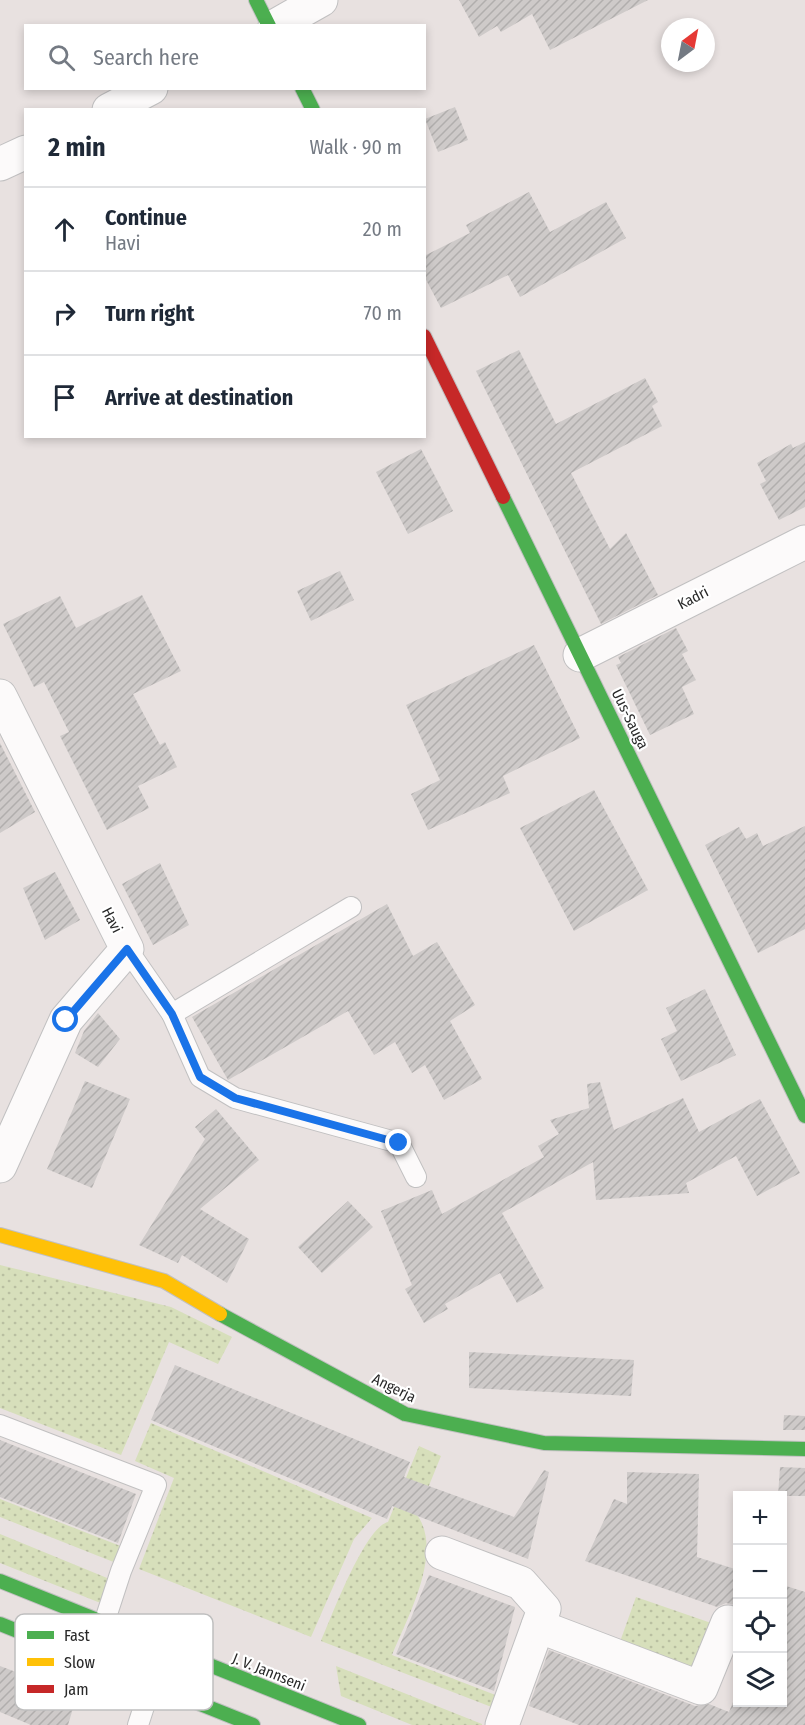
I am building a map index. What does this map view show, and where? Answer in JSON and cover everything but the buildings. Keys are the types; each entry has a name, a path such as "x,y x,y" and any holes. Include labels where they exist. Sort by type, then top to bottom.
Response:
{"street":[{"path":"256,0 268,24"},
{"path":"279,24 321,0"},
{"path":"113,108 147,90"},
{"path":"303,90 312,108"},
{"path":"0,164 24,153"},
{"name":"Uus-Sauga","path":"426,340 805,1116"},
{"name":"Kadri","path":"580,655 805,542"},
{"name":"Havi","path":"0,696 127,949 66,1020 0,1166"},
{"name":"Angerja","path":"0,1234 164,1281 242,1327 405,1414 544,1443 805,1449"},
{"path":"442,1553 521,1583 544,1609 502,1725"},
{"name":"J. V. Jannseni","path":"0,1581 80,1614"},
{"path":"538,1626 701,1688 728,1622"},
{"path":"0,1624 15,1630"},
{"name":"J. V. Jannseni","path":"213,1667 359,1725"},
{"path":"213,1709 254,1725"}],"lane":[{"path":"172,1014 351,907"},
{"path":"127,949 172,1014 200,1077 235,1098 399,1143 416,1177"},
{"path":"0,1425 156,1485 121,1571 107,1614"},
{"path":"138,1725 143,1710"}],"green space":[{"path":"0,1265 171,1307 232,1337 218,1364 169,1342 121,1455 0,1408"},
{"path":"151,1423 372,1518 354,1539 311,1637 139,1569 174,1478 135,1461"},
{"path":"419,1446 441,1456 417,1515 424,1530 427,1547 425,1566 414,1604 392,1655 498,1696 494,1708 321,1641 359,1556 369,1539 388,1522"},
{"path":"0,1499 123,1547 116,1563 0,1517"},
{"path":"0,1534 112,1580 103,1604 0,1563"},
{"path":"636,1597 714,1624 694,1679 617,1650"},
{"path":"336,1666 482,1725 412,1725 341,1696"}],"traffic: fast":[{"path":"256,0 268,24"},
{"path":"303,90 312,108"},
{"path":"503,497 805,1116"},
{"path":"220,1314 405,1414 544,1443 805,1449"},
{"path":"0,1581 82,1614"},
{"path":"0,1624 15,1630"},
{"path":"213,1666 359,1725"},
{"path":"213,1709 253,1725"}],"traffic: slow":[{"path":"0,1235 164,1281 220,1314"}],"traffic: jam":[{"path":"426,340 503,497"}],"route":[{"path":"66,1020 127,949 172,1014 200,1077 235,1098 399,1143"}]}
